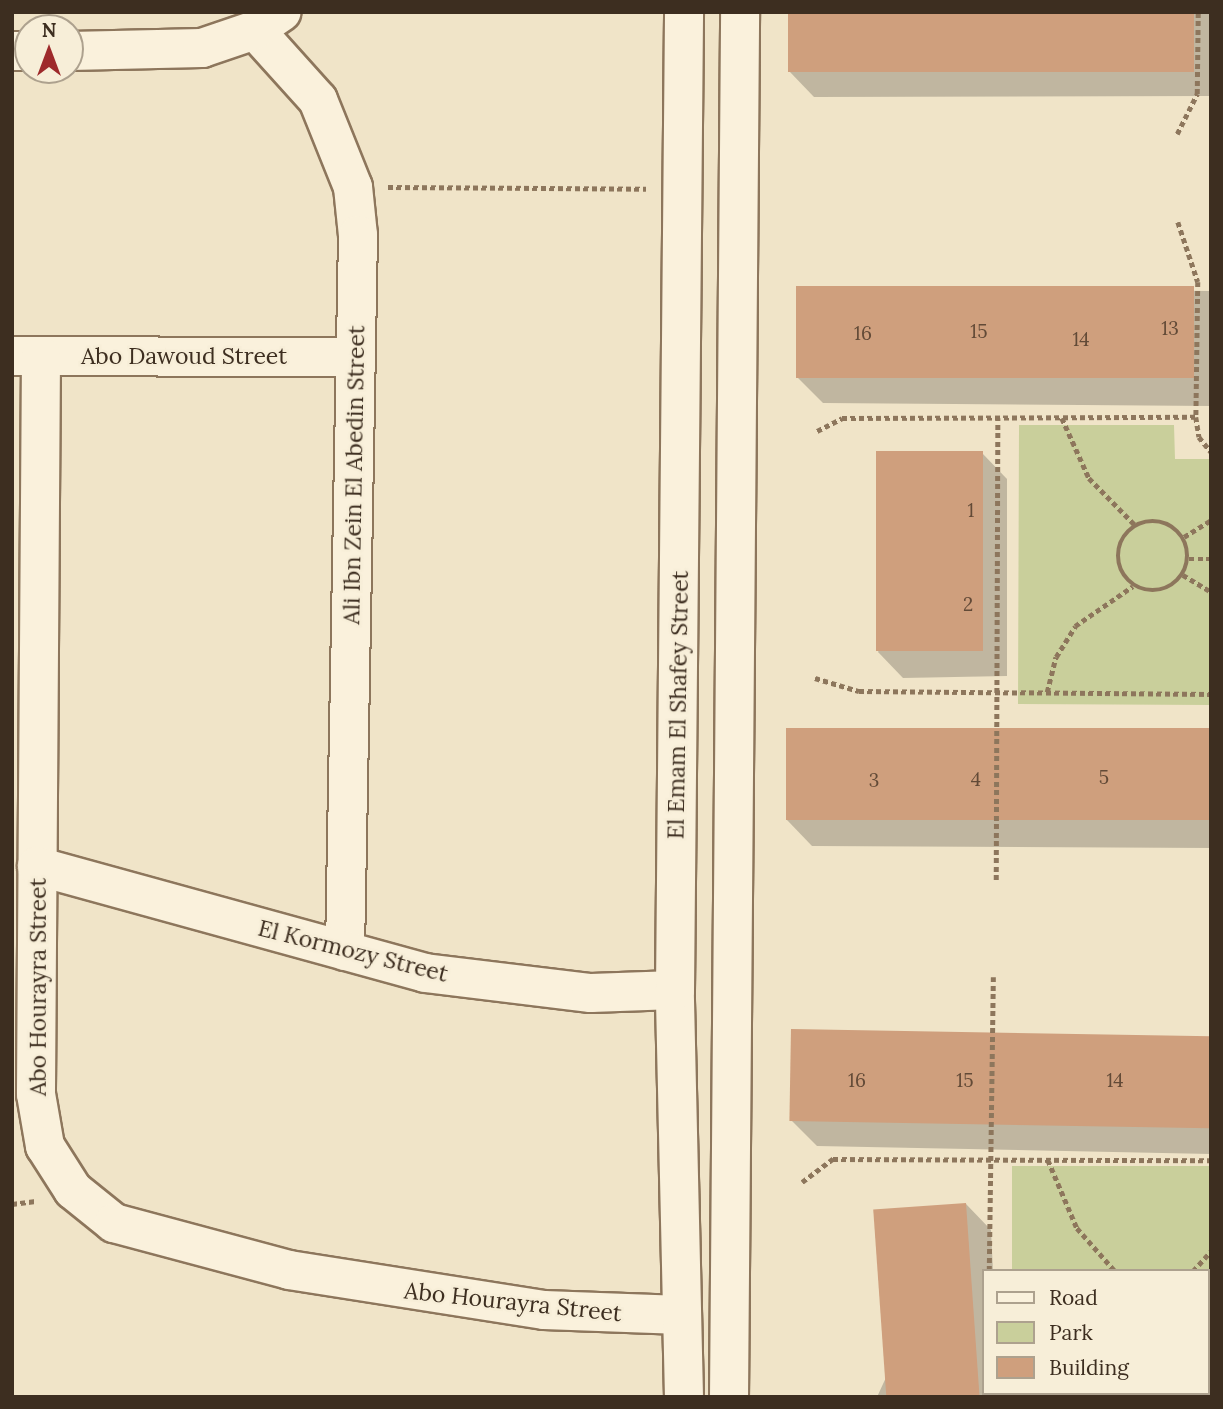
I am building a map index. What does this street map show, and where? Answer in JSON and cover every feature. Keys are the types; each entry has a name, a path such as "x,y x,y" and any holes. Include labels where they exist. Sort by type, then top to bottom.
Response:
{"street":[{"name":"El Emam El Shafey Street","path":"684,12 675,990 684,1397"},
{"path":"729,1397 740,12"},
{"path":"84,51 202,48 269,21"},
{"name":"Ali Ibn Zein El Abedin Street","path":"269,21 318,100 352,187 356,357 345,951"},
{"path":"681,290 738,291"},
{"name":"Abo Dawoud Street","path":"27,356 356,357"},
{"name":"Abo Hourayra Street","path":"27,356 37,866 36,1094 45,1146 73,1190 114,1223 289,1270 415,1294 544,1310 682,1315"},
{"name":"El Kormozy Street","path":"37,866 345,951 508,987 675,990"}],"path":[{"path":"1177,135 1196,94 1198,12"},
{"path":"352,187 682,189"},
{"path":"1178,222 1198,282 1196,417 1199,437 1211,452"},
{"path":"817,431 842,418 1196,417"},
{"path":"996,880 998,418"},
{"path":"1062,418 1089,478 1135,525"},
{"path":"1184,537 1211,520"},
{"path":"1047,692 1056,657 1075,626 1133,586 1160,591 1183,575 1189,559 1184,537 1162,522 1135,525"},
{"path":"1133,586 1117,555 1135,525"},
{"path":"1189,559 1211,559"},
{"path":"1183,575 1211,592"},
{"path":"815,678 859,691 1211,694"},
{"path":"989,1269 993,977"},
{"path":"802,1182 833,1159 1211,1160"},
{"path":"1048,1160 1077,1228 1113,1269"},
{"path":"1196,1269 1211,1251"}],"green space":[{"path":"1019,425 1174,425 1175,459 1211,459 1211,705 1018,704"},
{"path":"1012,1166 1211,1166 1211,1397 1012,1397 1209,1395 1209,1269 1012,1269"}],"building":[{"path":"788,12 1194,12 1194,72 788,72"},
{"path":"796,286 1194,286 1194,378 796,378"},
{"path":"876,451 983,451 983,651 876,651"},
{"path":"786,728 1211,728 1211,820 786,820"},
{"path":"791,1029 1211,1036 1209,1128 789,1121"},
{"path":"966,1203 980,1397 886,1397 873,1209"}]}
